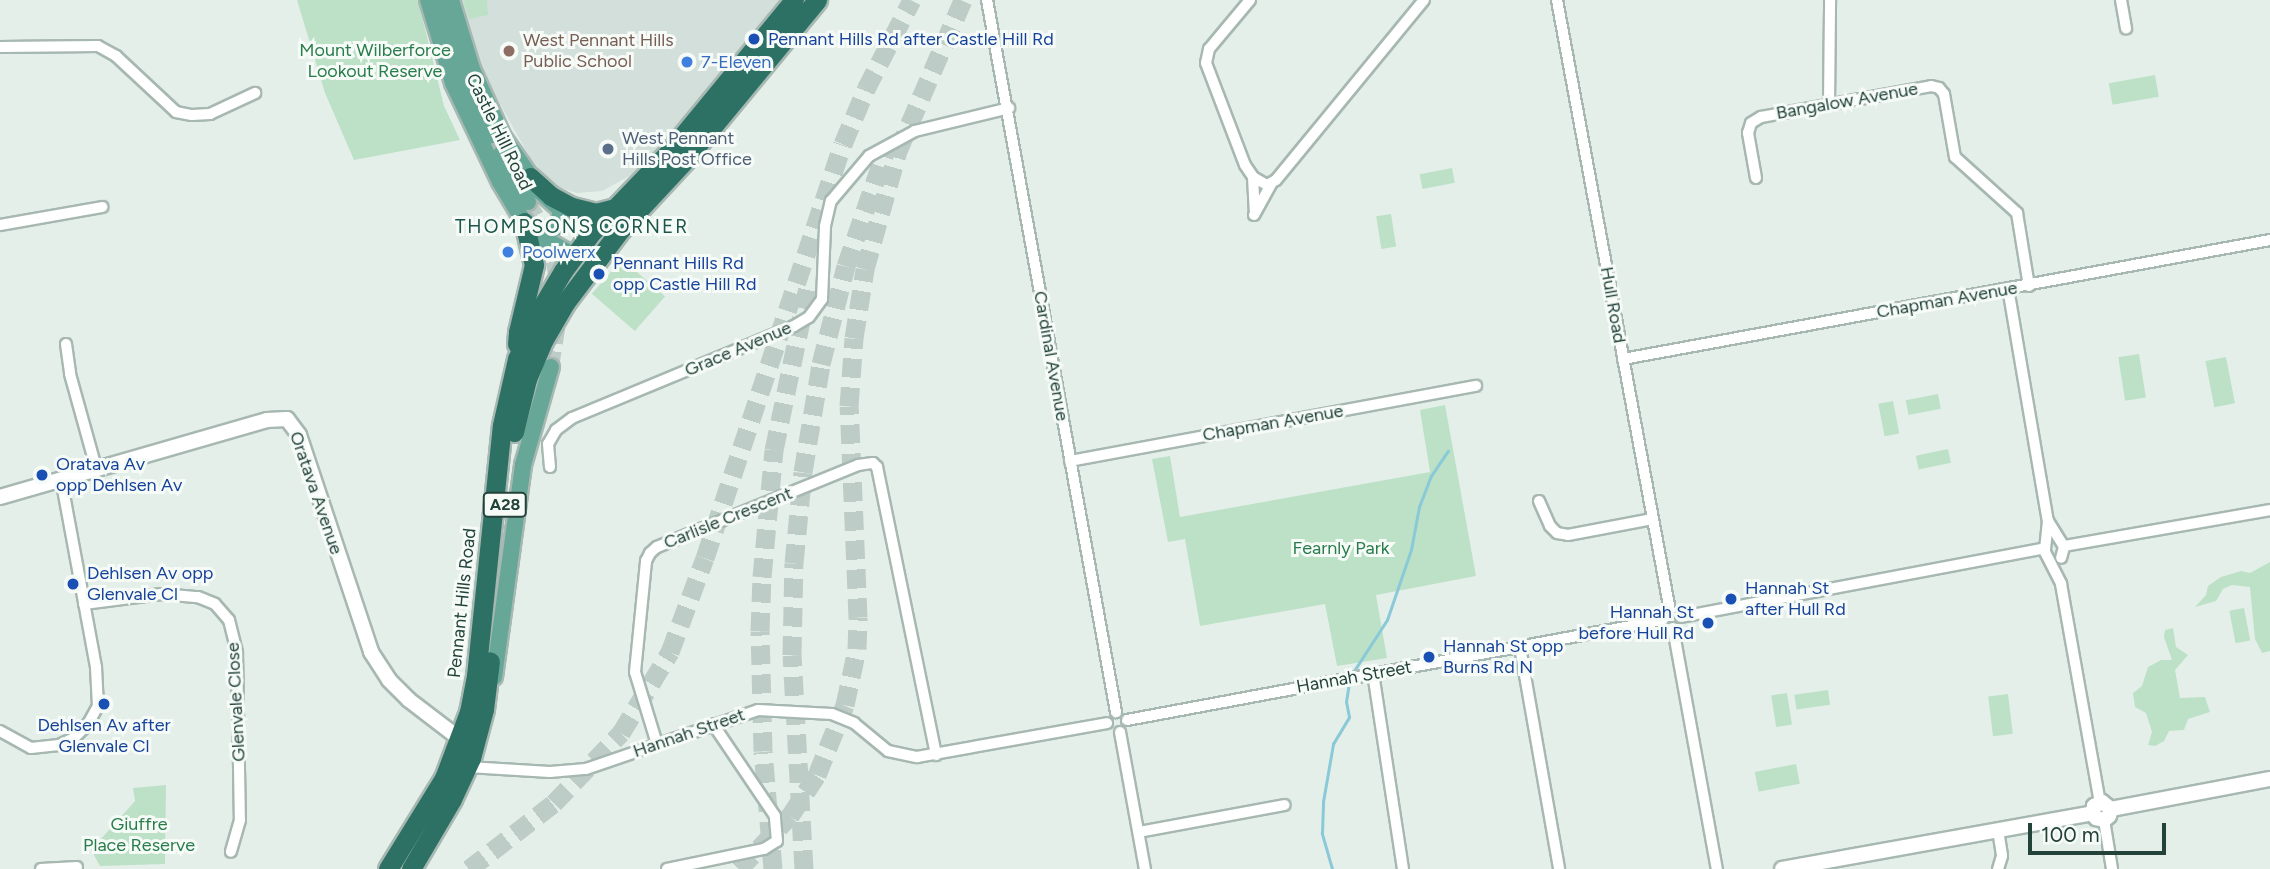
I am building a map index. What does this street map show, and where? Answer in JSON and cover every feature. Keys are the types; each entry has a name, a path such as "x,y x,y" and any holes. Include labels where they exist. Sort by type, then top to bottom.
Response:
{"highway":[{"name":"Pennant Hills Road","path":"388,869 438,790 460,739 476,676 501,431 517,359 538,313 573,255 611,209 670,151 794,0"},
{"name":"Pennant Hills Road","path":"411,869 468,766 485,709 512,450 527,379 561,309 621,229 700,142 817,0"},
{"path":"530,177 551,196 572,207 596,213 611,209"},
{"path":"517,359 517,332 534,265 524,222"},
{"path":"573,255 589,255 621,229"}],"main road":[{"name":"Castle Hill Road","path":"428,0 439,45 462,106 493,170 524,222 546,240 573,255"},
{"name":"Castle Hill Road","path":"439,0 466,84 528,202"},
{"path":"451,0 468,60 510,149 543,195 559,208 561,218 557,226 547,230 538,230 524,222"},
{"path":"485,709 493,686 525,456 551,367"}],"street":[{"name":"Cardinal Avenue","path":"987,0 1009,108 1116,712"},
{"path":"1250,0 1209,49 1206,62 1231,131 1253,177 1254,212 1272,183 1424,0"},
{"name":"Hull Road","path":"1557,0 1653,519 1666,615"},
{"path":"1829,104 1830,0"},
{"path":"2122,0 2126,29"},
{"path":"0,47 98,46 116,56 176,112 192,115 210,114 255,93"},
{"name":"Bangalow Avenue","path":"1756,178 1748,133 1751,123 1761,117 1931,86 1939,88 1944,94 1955,157 2017,213 2029,286"},
{"name":"Grace Avenue","path":"550,467 548,444 556,430 572,418 794,326 809,317 822,299 825,226 831,201 869,156 915,131 1009,108"},
{"path":"1253,177 1264,184 1272,183"},
{"path":"0,225 102,207"},
{"name":"Chapman Avenue","path":"1623,359 2270,240"},
{"path":"2008,288 2112,869"},
{"path":"66,344 70,374 96,468"},
{"name":"Chapman Avenue","path":"1070,461 1476,386"},
{"name":"Oratava Avenue","path":"0,497 267,420 287,419 299,435 374,659 409,700 460,739"},
{"name":"Carlisle Crescent","path":"657,744 635,672 646,561 650,553 657,547 875,459 936,755"},
{"path":"0,731 31,748 66,743 88,724 98,706 100,690 61,478"},
{"path":"1539,501 1550,526 1557,533 1568,535 1653,519"},
{"path":"1681,617 2270,510"},
{"name":"Glenvale Close","path":"84,604 161,594 198,597 215,604 229,620 237,653 240,820 231,852"},
{"path":"1676,611 1681,617 1679,624 1673,628 1666,626 1666,615 1676,611"},
{"name":"Hannah Street","path":"1127,720 1520,647 1666,615"},
{"path":"1673,628 1715,869"},
{"path":"1520,647 1559,869"},
{"path":"1367,674 1403,869"},
{"name":"Hannah Street","path":"468,766 569,772 758,710 832,714 854,723 888,751 917,757 1107,723"},
{"path":"1116,712 1124,714 1127,720 1126,726 1120,732 1113,731 1107,723 1109,717 1116,712"},
{"path":"667,869 764,849 777,841 775,816 713,724"},
{"path":"1120,732 1145,869"},
{"path":"1782,869 2270,779"},
{"path":"1139,832 1285,806"},
{"path":"1998,830 2002,856 1998,869"},
{"path":"41,869 77,867"}],"shaded area":[{"path":"460,0 779,0 680,122 631,175 602,191 577,193 554,186 530,158 484,75"}],"green space":[{"name":"Mount Wilberforce Lookout Reserve","path":"297,0 418,0 444,106 460,140 354,160 325,93"},
{"path":"463,0 487,0 488,15 469,19"},
{"path":"2155,75 2159,97 2113,105 2109,83"},
{"path":"1452,168 1455,183 1422,189 1420,174"},
{"path":"1391,214 1396,247 1381,249 1376,216"},
{"path":"622,259 665,296 635,331 592,294"},
{"path":"2139,354 2146,397 2125,401 2118,357"},
{"path":"2226,357 2235,403 2214,407 2205,361"},
{"path":"1938,394 1941,409 1908,415 1906,400"},
{"path":"1893,401 1899,433 1885,436 1878,404"},
{"name":"Fearnly Park","path":"1445,405 1476,576 1376,595 1387,658 1337,666 1325,604 1200,626 1185,539 1168,542 1152,459 1170,456 1180,517 1430,472 1420,410"},
{"path":"1948,449 1951,463 1919,470 1916,456"},
{"path":"2270,562 2270,651 2262,653 2255,639 2250,587 2232,585 2223,589 2216,601 2195,607 2206,595 2208,586 2221,577 2241,571 2250,573"},
{"path":"2244,608 2250,640 2236,643 2229,611"},
{"path":"2173,628 2176,647 2188,655 2175,670 2180,698 2205,697 2210,712 2188,719 2184,730 2169,731 2164,741 2155,746 2148,745 2152,732 2146,713 2135,707 2133,693 2142,686 2148,667 2161,660 2172,660 2164,637 2165,630"},
{"path":"1828,690 1830,705 1796,710 1794,695"},
{"path":"1787,693 1792,725 1776,727 1771,696"},
{"path":"2008,694 2013,734 1993,736 1988,696"},
{"path":"1796,764 1800,784 1759,792 1755,772"},
{"name":"Giuffre Place Reserve","path":"166,785 165,864 100,866 91,850 135,801 133,788"}],"waterway":[{"path":"1352,674 1387,620 1411,550 1419,507 1431,476 1448,451"},
{"path":"1332,869 1322,833 1323,802 1333,744 1349,717 1346,702 1349,683"}],"tunnel":[{"path":"469,869 554,803 621,733 670,652 705,558 843,144 866,89 912,0"},
{"path":"739,869 790,816 817,775 845,705 857,649 858,617 849,406 854,338 865,269 898,151 963,0"},
{"path":"804,869 792,655 794,563 803,472 821,364 846,266 886,150"},
{"path":"528,202 549,238 558,284"},
{"path":"773,869 763,751 760,631 762,577 774,450 808,287"},
{"path":"551,367 559,317"}],"place":[{"name":"Pennant Hills Rd after Castle Hill Rd","path":"754,39"},
{"name":"West Pennant Hills Public School","path":"509,51"},
{"name":"7-Eleven","path":"687,62"},
{"name":"West Pennant Hills Post Office","path":"608,149"},
{"name":"Poolwerx","path":"508,252"},
{"name":"Pennant Hills Rd opp Castle Hill Rd","path":"599,274"},
{"name":"Oratava Av opp Dehlsen Av","path":"42,475"},
{"name":"Dehlsen Av opp Glenvale Cl","path":"73,584"},
{"name":"Hannah St after Hull Rd","path":"1731,599"},
{"name":"Hannah St before Hull Rd","path":"1708,623"},
{"name":"Hannah St opp Burns Rd N","path":"1429,657"},
{"name":"Dehlsen Av after Glenvale Cl","path":"104,704"}],"district":[{"name":"THOMPSONS CORNER","path":"572,227"}]}
